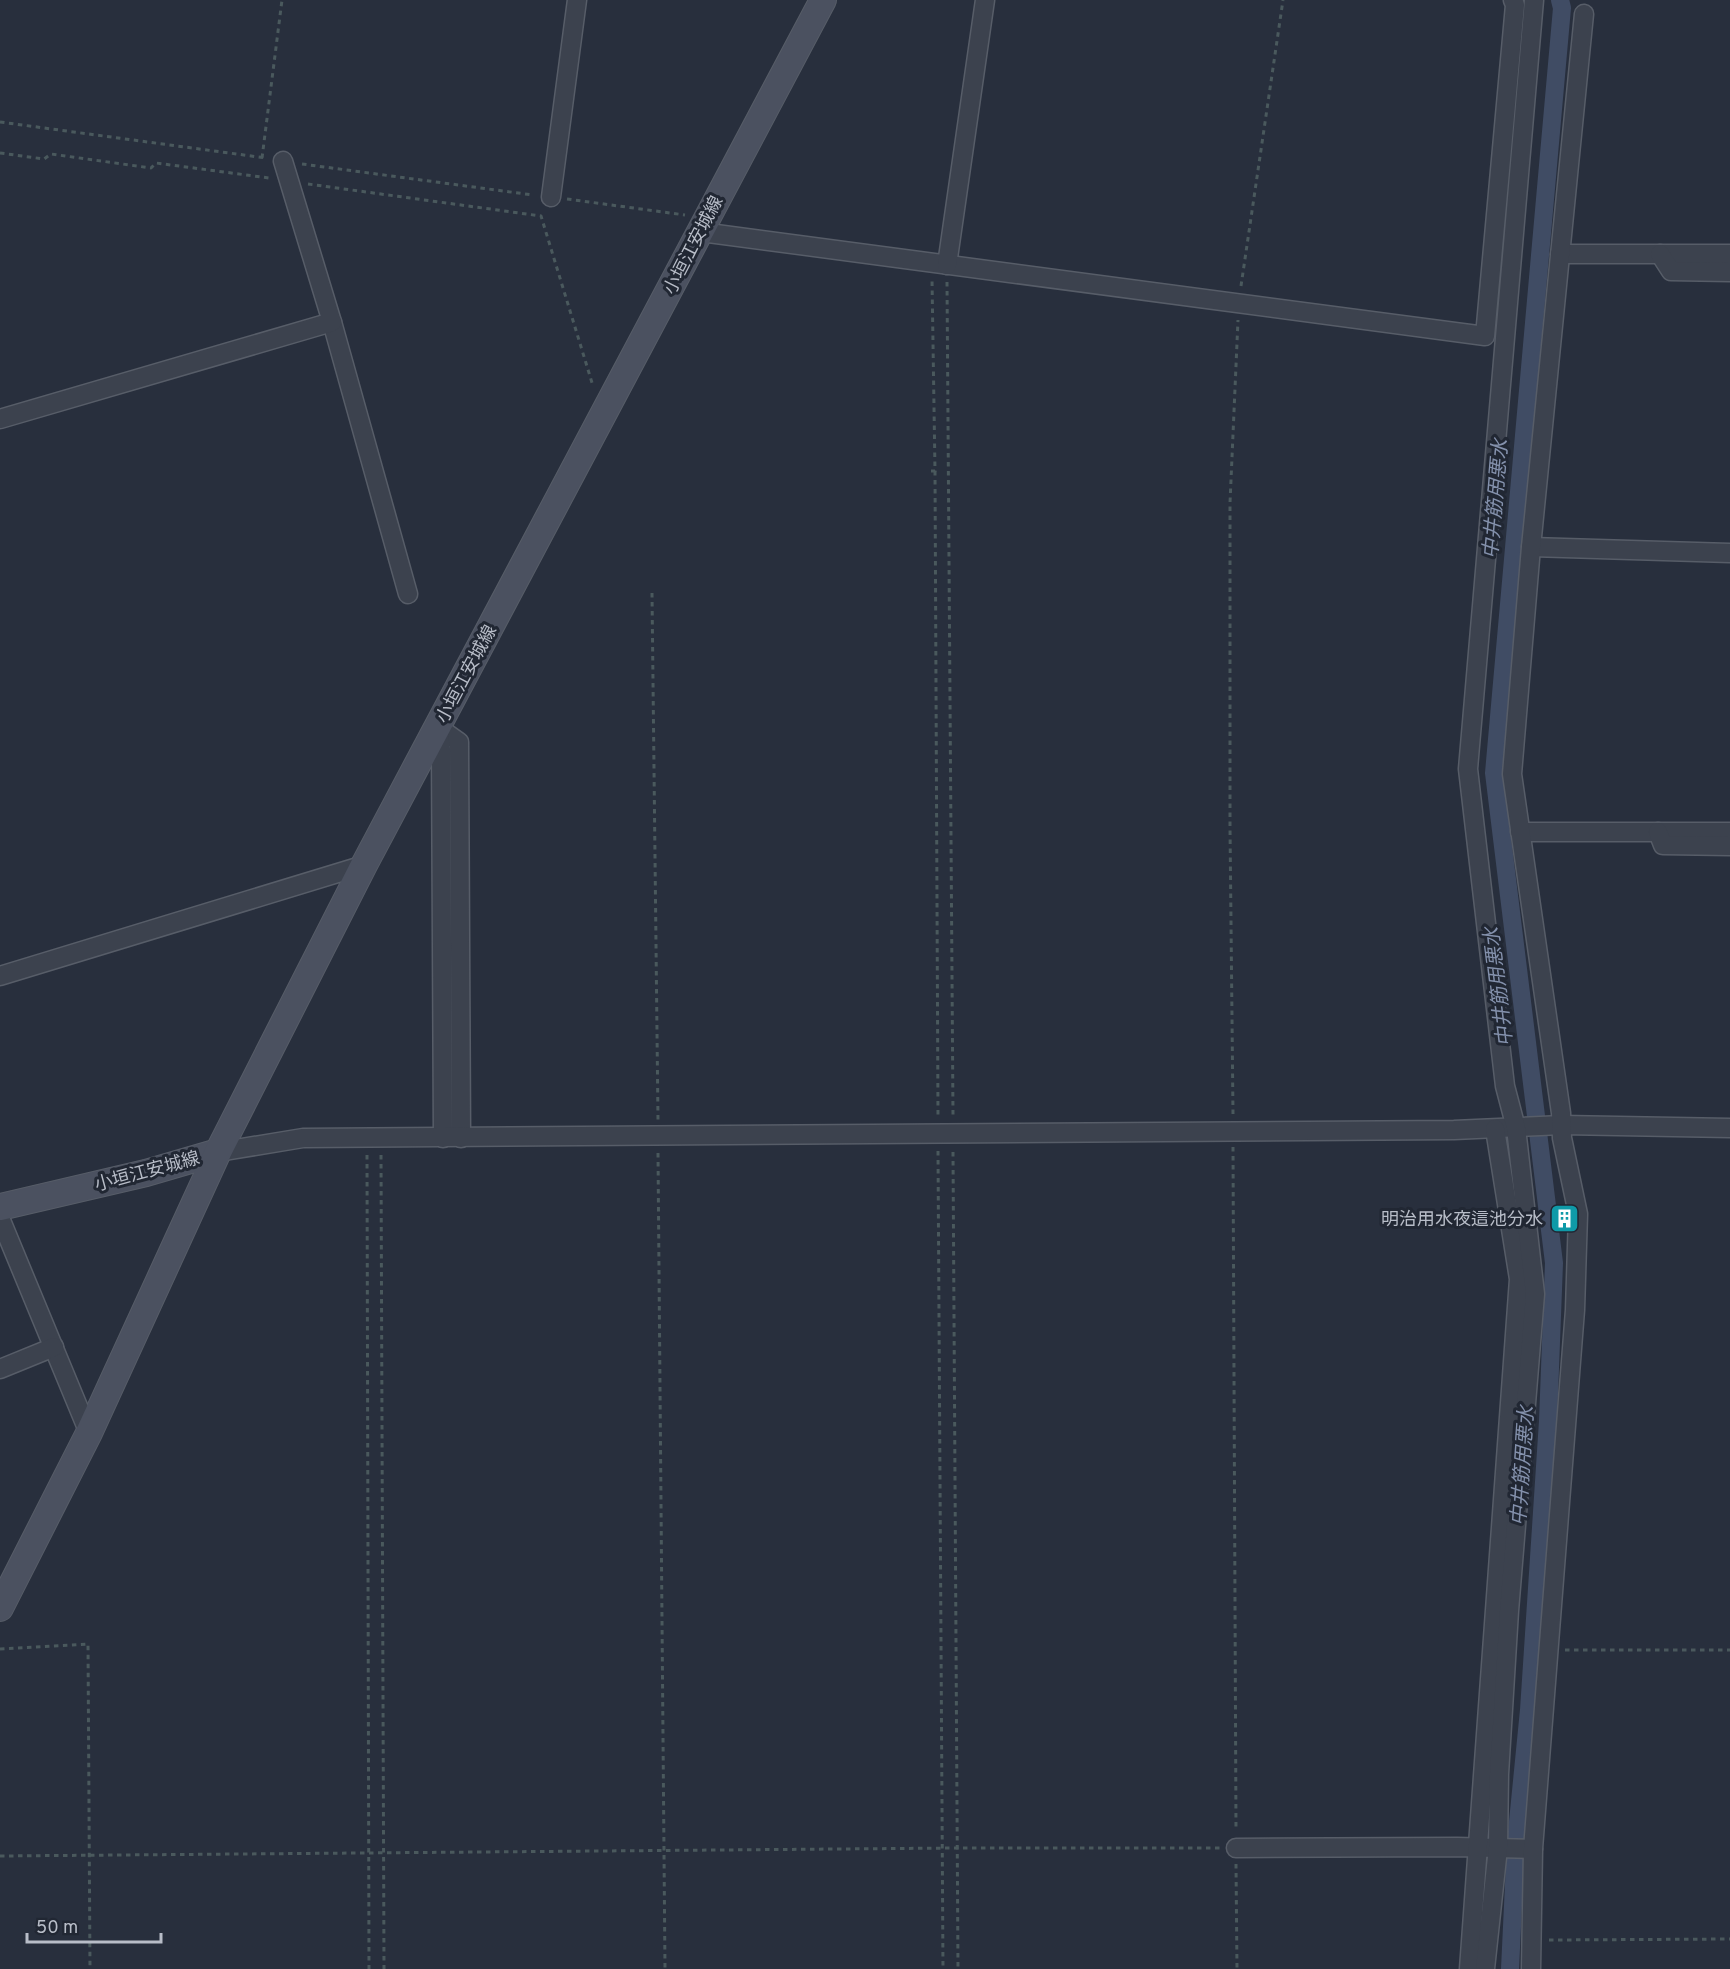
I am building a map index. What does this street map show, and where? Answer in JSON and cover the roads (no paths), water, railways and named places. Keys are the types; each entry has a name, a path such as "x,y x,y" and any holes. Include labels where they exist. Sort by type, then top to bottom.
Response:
{"main road":[{"name":"小垣江安城線","path":"0,1207 146,1173 218,1152 364,865 823,0"},
{"path":"0,1608 89,1433 218,1152"}],"street":[{"path":"551,197 577,0"},
{"path":"939,264 985,0"},
{"path":"704,225 939,264 1485,336 1515,5 1513,0"},
{"path":"1485,1969 1501,1848 1499,1774 1509,1611 1535,1294 1519,1128 1505,1086 1468,769 1534,1"},
{"path":"1531,1969 1533,1940 1530,1849 1575,1310 1578,1214 1562,1138 1555,1126 1512,774 1531,547 1584,7"},
{"path":"282,161 332,322 408,594"},
{"path":"1560,254 1730,254"},
{"path":"1660,254 1671,271 1730,272"},
{"path":"0,419 332,322"},
{"path":"1531,547 1730,553"},
{"path":"438,727 441,749 452,1138"},
{"path":"1520,832 1730,832"},
{"path":"1658,832 1663,845 1730,846"},
{"path":"0,976 364,865"},
{"path":"218,1152 303,1138 1233,1132 1495,1129 1555,1126 1730,1128"},
{"path":"1469,1969 1519,1279 1495,1129"},
{"path":"0,1218 89,1433"},
{"path":"0,1369 54,1347"},
{"path":"1236,1848 1477,1847 1530,1849"}],"waterway":[{"name":"中井筋用悪水","path":"1510,1969 1516,1842 1529,1710 1548,1421 1554,1263 1494,773 1562,8 1560,0"}],"place":[{"name":"明治用水夜這池分水","path":"1564,1219"}]}
